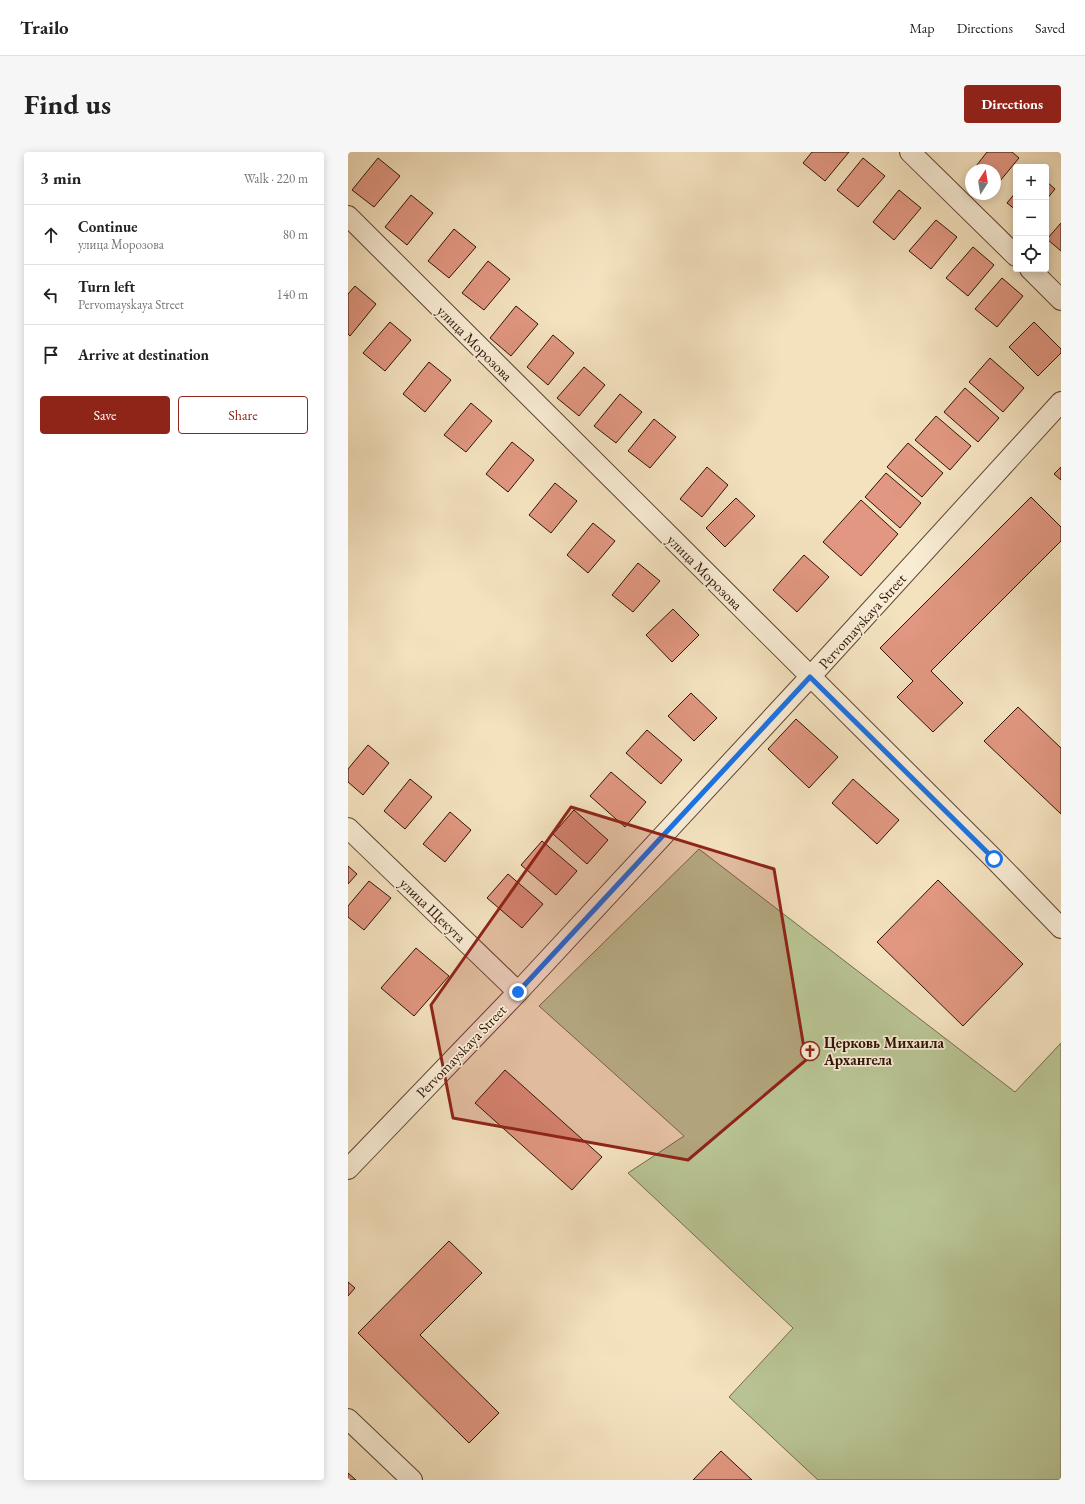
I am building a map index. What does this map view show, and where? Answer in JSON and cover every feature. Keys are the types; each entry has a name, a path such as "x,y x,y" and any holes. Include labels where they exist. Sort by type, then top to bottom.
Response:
{"street":[{"path":"910,152 1013,253"},
{"name":"улица Морозова","path":"348,216 988,853 1061,928"},
{"path":"1033,272 1061,300"},
{"name":"Pervomayskaya Street","path":"348,1169 518,992 810,677 1061,402"},
{"name":"улица Щекута","path":"348,828 518,992"},
{"path":"348,1419 412,1480"}],"highlighted area":[{"path":"571,807 774,869 806,1060 688,1160 453,1118 431,1005"}],"green space":[{"path":"699,849 1015,1092 1061,1043 1061,1480 818,1480 729,1397 793,1328 628,1173 684,1136 539,1006"}],"building":[{"path":"812,152 849,152 825,181 803,163"},
{"path":"987,152 1012,152 1019,158 1001,180 1001,164 978,164"},
{"path":"378,158 400,176 374,207 352,190"},
{"path":"863,158 885,176 858,207 837,190"},
{"path":"1049,184 1055,189 1049,196"},
{"path":"899,190 921,208 894,240 873,222"},
{"path":"411,195 433,213 407,245 385,227"},
{"path":"1013,196 1013,208 1007,203"},
{"path":"936,220 957,237 931,269 909,251"},
{"path":"1061,223 1061,251 1049,241 1049,237"},
{"path":"454,229 476,247 449,278 428,261"},
{"path":"973,247 994,265 968,296 946,278"},
{"path":"488,261 510,279 484,310 462,293"},
{"path":"1002,278 1023,296 997,327 975,309"},
{"path":"355,286 376,304 350,336 348,334 348,294"},
{"path":"516,306 538,324 511,356 490,338"},
{"path":"390,322 411,340 385,371 363,353"},
{"path":"1034,322 1061,349 1061,353 1038,376 1009,347"},
{"path":"553,335 574,353 548,385 527,367"},
{"path":"990,358 1024,388 1003,412 969,382"},
{"path":"429,362 451,380 425,412 403,394"},
{"path":"584,367 605,385 579,416 557,398"},
{"path":"965,388 999,418 978,442 944,412"},
{"path":"620,394 642,412 616,443 594,426"},
{"path":"471,403 492,421 466,452 444,435"},
{"path":"936,416 971,446 950,470 915,440"},
{"path":"654,419 676,437 650,468 628,451"},
{"path":"512,442 534,460 508,492 486,474"},
{"path":"908,443 943,473 922,497 887,467"},
{"path":"707,467 728,485 702,517 680,499"},
{"path":"1061,467 1061,480 1054,474"},
{"path":"886,473 921,503 900,528 865,497"},
{"path":"555,483 577,501 551,533 529,515"},
{"path":"1031,497 1061,527 1061,541 931,671 963,703 933,732 897,697 913,681 880,648"},
{"path":"736,498 755,516 725,547 706,528"},
{"path":"861,500 898,534 861,576 823,542"},
{"path":"593,523 615,541 588,573 567,555"},
{"path":"804,555 829,577 797,612 773,590"},
{"path":"638,563 660,581 633,612 612,595"},
{"path":"673,609 699,635 672,662 646,635"},
{"path":"691,693 717,718 694,741 668,716"},
{"path":"1018,707 1061,748 1061,814 984,741"},
{"path":"796,719 838,757 809,788 768,749"},
{"path":"647,730 682,760 661,784 626,753"},
{"path":"368,745 389,763 363,795 348,782 348,769"},
{"path":"611,772 646,802 625,827 590,796"},
{"path":"410,779 432,797 405,829 384,811"},
{"path":"853,779 899,820 877,844 832,803"},
{"path":"574,810 608,840 587,864 553,834"},
{"path":"450,812 471,830 445,862 423,844"},
{"path":"542,841 577,871 556,895 521,865"},
{"path":"348,866 357,874 348,884"},
{"path":"508,874 543,904 522,928 487,898"},
{"path":"938,880 1023,964 963,1026 877,942"},
{"path":"369,881 391,898 364,930 348,917 348,906"},
{"path":"416,948 449,976 414,1016 381,988"},
{"path":"505,1070 602,1157 572,1190 475,1103"},
{"path":"449,1241 482,1273 420,1335 499,1413 469,1443 358,1333"},
{"path":"348,1282 355,1288 348,1296"},
{"path":"721,1451 752,1480 693,1480"},
{"path":"348,1473 356,1480 348,1480"}],"place":[{"name":"Церковь Михаила Архангела","path":"810,1051"}],"route":[{"path":"518,992 810,677 994,859"}]}
